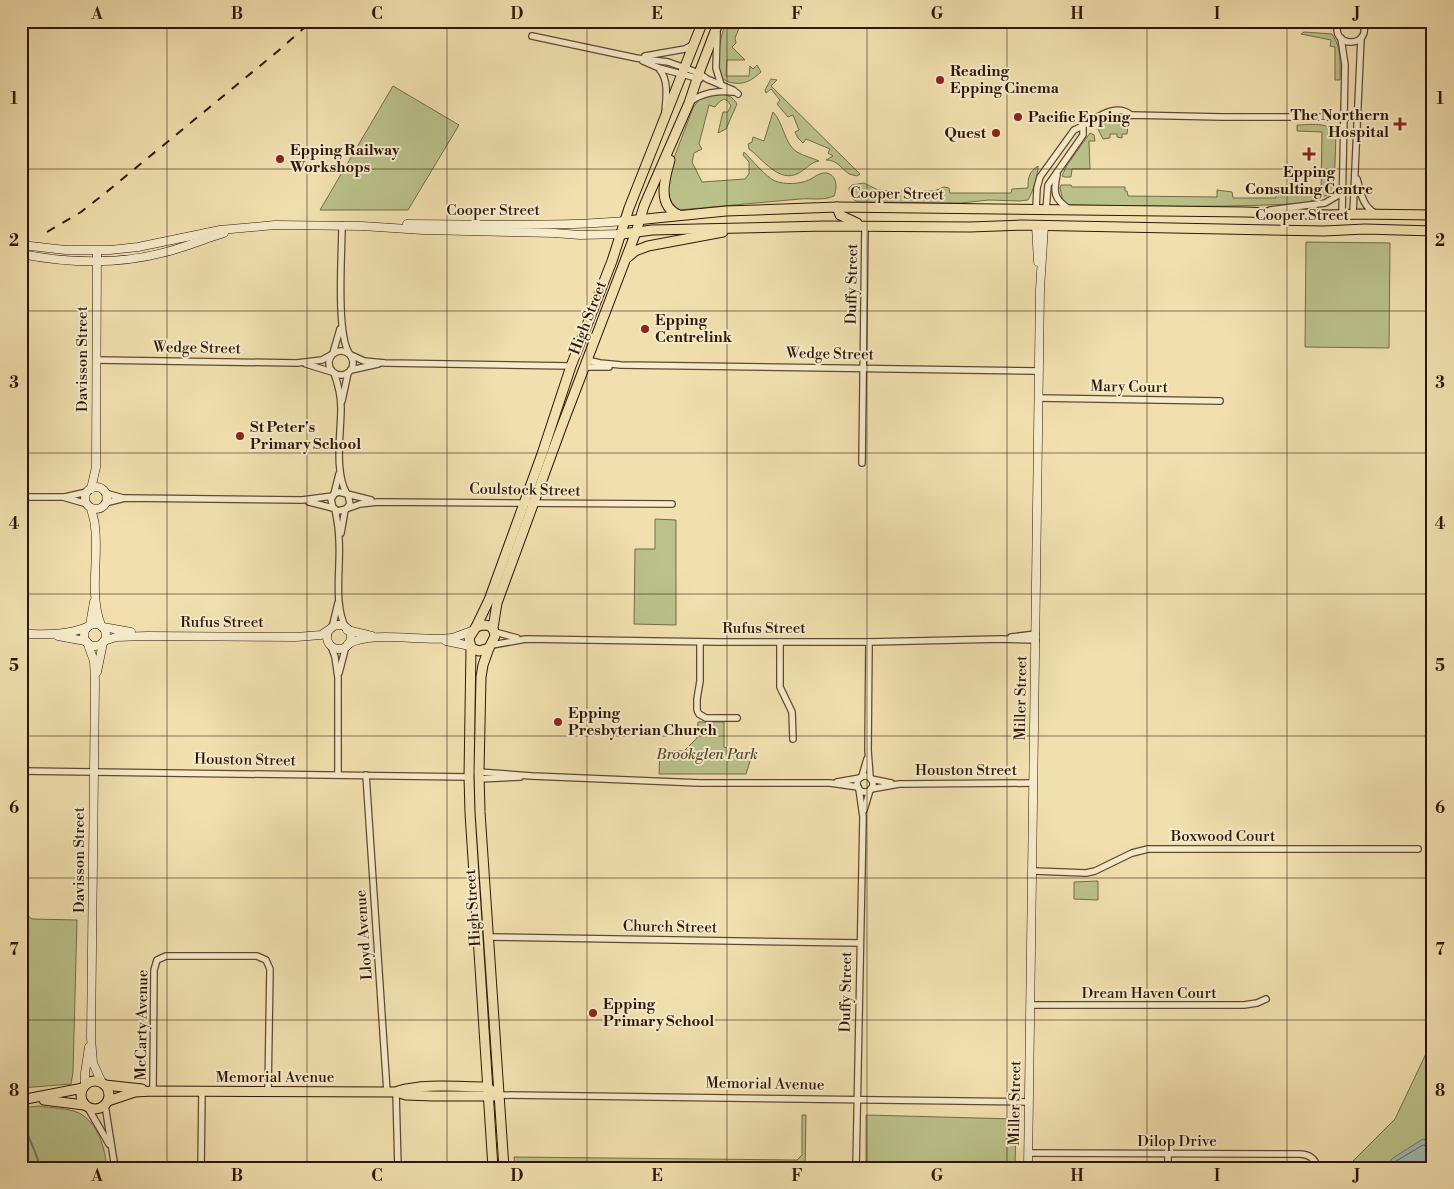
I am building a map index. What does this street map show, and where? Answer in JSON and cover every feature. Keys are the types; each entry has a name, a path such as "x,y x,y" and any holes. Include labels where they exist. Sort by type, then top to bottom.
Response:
{"main road":[{"name":"High Street","path":"475,629 488,600 524,503 571,366 703,21"},
{"name":"High Street","path":"494,630 497,603 640,219 689,103 697,76 719,21"},
{"path":"676,135 664,190 666,202 671,211 679,215"},
{"path":"838,207 840,215 865,226"},
{"name":"Cooper Street","path":"626,221 760,209 838,207 1246,212 1283,215 1433,215"},
{"path":"1036,209 1040,225"},
{"path":"1040,225 1046,210"},
{"path":"1353,214 1353,229"},
{"path":"1342,215 1342,230"},
{"name":"Cooper Street","path":"622,234 652,230 745,227 970,227 1040,225 1433,231"},
{"path":"626,258 639,249 660,243 745,227"},
{"name":"Wedge Street","path":"571,366 586,364"},
{"path":"486,625 494,630 491,646 480,651 471,647 470,638 475,629 486,625"},
{"name":"High Street","path":"491,646 483,665 481,677 479,776 487,1092 493,1168"},
{"name":"High Street","path":"471,647 469,777 500,1094 504,1168"},
{"name":"Houston Street","path":"469,777 479,776"},
{"path":"93,1081 104,1084 109,1092 107,1103 97,1110 55,1100 24,1100 84,1086 93,1081"},
{"name":"Memorial Avenue","path":"104,1084 153,1091"},
{"path":"84,1086 81,1096 86,1106"},
{"name":"Memorial Avenue","path":"107,1103 135,1092 153,1091 392,1092 406,1095 433,1096 487,1092 500,1094"}],"street":[{"path":"719,21 716,43 716,68 720,85"},
{"path":"1339,21 1337,28 1341,38 1345,65 1342,215"},
{"path":"1353,214 1361,38 1365,29 1362,21"},
{"path":"532,36 636,58 668,62 684,71 707,79 738,94 723,92 702,95 689,103"},
{"path":"1341,38 1351,43 1361,38"},
{"path":"636,58 660,55 694,44"},
{"path":"636,58 659,68 684,71"},
{"path":"659,68 664,74 666,83 664,121"},
{"path":"1036,209 1037,188 1040,177 1074,130 1105,114 1111,118 1131,115 1358,117"},
{"path":"1046,210 1048,185 1083,135 1083,127"},
{"path":"1057,172 1054,185 1057,199 1061,204 1072,210"},
{"path":"1355,172 1364,203 1369,210 1378,214"},
{"path":"1246,212 1317,204 1331,201 1342,193"},
{"name":"Cooper Street","path":"362,226 390,224 531,225 626,221"},
{"path":"338,678 350,637 343,623 339,598 340,540 346,510 350,501 342,482 340,464 341,406 353,363 344,341 342,323 342,225"},
{"name":"Cooper Street","path":"21,245 52,249 97,251 138,247 205,232 250,226 342,225 423,230 580,235 622,234"},
{"name":"Miller Street","path":"1028,1168 1040,225"},
{"name":"Cooper Street","path":"21,254 59,260 97,261 128,259 162,253 250,226"},
{"name":"Duffy Street","path":"862,463 865,226"},
{"name":"Davisson Street","path":"97,251 96,467 103,491 103,506"},
{"path":"341,406 333,372 328,362 342,323"},
{"path":"332,354 341,350 350,354"},
{"name":"Wedge Street","path":"96,360 297,363 322,360 332,354"},
{"name":"Wedge Street","path":"350,354 364,361 385,363 571,366"},
{"name":"Wedge Street","path":"297,363 316,366 333,372"},
{"name":"Wedge Street","path":"350,372 364,366 385,363"},
{"name":"Wedge Street","path":"586,364 1039,371"},
{"path":"333,372 341,375 350,372"},
{"name":"Mary Court","path":"1038,398 1220,401"},
{"path":"340,464 331,502 340,540"},
{"name":"Davisson Street","path":"89,506 85,498 96,467"},
{"path":"63,498 89,490 103,491 125,498 302,500 342,492 347,494"},
{"name":"Coulstock Street","path":"347,494 378,502"},
{"path":"21,497 63,498 89,506 103,506 125,498"},
{"path":"302,500 334,509 346,510"},
{"name":"Coulstock Street","path":"346,510 360,504 378,502 672,504"},
{"path":"89,506 96,527"},
{"path":"54,634 97,646 104,642 106,632 98,615 95,593 96,527 103,506"},
{"path":"86,642 84,634 88,626 95,593"},
{"path":"338,775 338,678 334,654 327,637 339,598"},
{"path":"21,634 54,634 78,631 95,624 102,626"},
{"name":"Rufus Street","path":"102,626 148,636"},
{"path":"331,629 339,626 378,638"},
{"name":"Rufus Street","path":"104,642 116,637 148,636 296,637 321,635 331,629"},
{"path":"330,645 340,649 358,640 378,638 452,638 475,629"},
{"name":"Rufus Street","path":"494,630 526,639"},
{"name":"Rufus Street","path":"296,637 330,645"},
{"name":"Rufus Street","path":"491,646 526,639 869,642 1036,637"},
{"path":"434,638 471,647"},
{"name":"Davisson Street","path":"86,642 94,661 95,682 91,1038 93,1063 104,1084"},
{"name":"Davisson Street","path":"95,682 104,642"},
{"path":"700,642 700,681 697,710 699,714 706,718 737,718"},
{"path":"780,642 780,687 792,712 793,740"},
{"path":"868,750 861,777 857,782 859,788 863,791 871,789 873,785 868,750 869,642"},
{"name":"Houston Street","path":"21,771 469,777"},
{"name":"Lloyd Avenue","path":"366,776 398,1168"},
{"name":"Houston Street","path":"479,776 532,776 700,783 830,783 859,788"},
{"path":"861,777 871,778"},
{"name":"Houston Street","path":"830,783 861,777"},
{"name":"Houston Street","path":"871,778 899,784"},
{"name":"Houston Street","path":"871,789 899,784 1033,783"},
{"name":"Duffy Street","path":"856,1168 863,817 859,788"},
{"name":"Duffy Street","path":"863,817 871,789"},
{"name":"Boxwood Court","path":"1032,871 1086,873 1095,871 1132,853 1148,849 1418,849"},
{"name":"Church Street","path":"484,936 860,943"},
{"name":"McCarty Avenue","path":"153,1091 154,970 157,960 166,956 257,956 266,960 270,969 268,1091"},
{"name":"Dream Haven Court","path":"1030,1005 1244,1005 1266,999"},
{"name":"Davisson Street","path":"84,1086 91,1038"},
{"path":"201,1168 202,1091"},
{"name":"Memorial Avenue","path":"500,1094 1029,1102"},
{"path":"107,1103 115,1168"},
{"path":"86,1106 112,1151"},
{"name":"Dilop Drive","path":"1028,1153 1304,1154 1313,1159 1318,1168"},
{"path":"1168,1154 1168,1168"}],"green space":[{"path":"726,21 742,21 735,38 736,43 732,47 745,60 727,60 726,76 749,76 750,66 753,69 757,65 761,72 746,82 729,82 719,75 717,64"},
{"path":"1304,32 1332,34 1339,50 1340,80 1335,80 1335,47 1330,46 1331,40 1301,34"},
{"path":"771,79 777,80 771,86 860,174 857,176 849,174 836,163 826,160 833,156 828,153 830,149 806,139 803,143 798,138 795,132 799,130 793,115 788,117 777,104 780,100 771,89 766,93 765,90"},
{"path":"393,86 459,125 408,210 320,210"},
{"path":"721,94 730,97 737,104 726,129 718,133 723,112 728,112 731,106 724,99 715,107 709,105 699,144 702,149 694,153 692,162 702,182 745,179 749,174 749,162 743,155 744,152 767,176 775,181 797,183 809,180 822,173 827,173 833,177 836,183 834,196 822,199 800,199 679,210 672,207 666,187 666,179 693,108 700,98"},
{"path":"773,112 780,122 789,144 797,152 819,161 792,176 785,175 772,169 749,149 748,144 752,142 753,137 764,141"},
{"path":"1116,120 1126,120 1128,125 1127,134 1122,134 1122,138 1117,137 1117,134 1110,134 1110,138 1103,139 1098,129 1100,125"},
{"path":"1297,125 1324,125 1336,134 1334,190 1330,194 1311,201 1311,203 1251,206 1160,206 1069,205 1063,201 1061,185 1071,185 1072,187 1125,187 1128,196 1217,197 1217,190 1232,192 1233,198 1276,198 1276,193 1293,193 1293,176 1296,177 1296,189 1321,190 1322,132 1297,131"},
{"path":"1090,133 1094,135 1095,141 1089,141 1090,169 1072,169 1071,177 1062,176 1067,165"},
{"path":"1038,166 1035,183 1028,200 989,200 961,203 857,202 851,196 849,190 852,185 864,183 878,190 934,191 944,187 949,188 950,193 1011,193 1012,189 1028,188 1030,175"},
{"path":"1306,242 1390,243 1389,348 1305,347"},
{"path":"655,519 676,520 676,625 634,624 635,549 655,549"},
{"name":"Brookglen Park","path":"698,722 724,722 724,747 751,758 746,774 659,774 660,750 684,751 697,738"},
{"path":"1098,881 1098,900 1074,899 1074,882"},
{"path":"21,910 32,919 77,920 73,1072 71,1084 21,1088"},
{"path":"1433,1039 1433,1168 1341,1168 1352,1162 1395,1119"},
{"path":"39,1106 70,1110 86,1117 96,1130 102,1144 107,1168 21,1168 21,1108"},
{"path":"802,1115 806,1115 805,1168 515,1168 514,1157 797,1160 802,1155"},
{"path":"866,1115 1016,1119 1015,1168 866,1168"}],"water":[{"path":"1423,1139 1433,1143 1433,1168 1384,1168 1393,1158"}],"waterway":[{"path":"21,1120 41,1168"}],"railway":[{"path":"47,232 81,212 104,194 312,21"}],"place":[{"name":"Reading Epping Cinema","path":"940,80"},
{"name":"Pacific Epping","path":"1018,117"},
{"name":"The Northern Hospital","path":"1400,124"},
{"name":"Quest","path":"996,133"},
{"name":"Epping Consulting Centre","path":"1309,154"},
{"name":"Epping Railway Workshops","path":"280,159"},
{"name":"Epping Centrelink","path":"645,329"},
{"name":"St Peter's Primary School","path":"240,436"},
{"name":"Epping Presbyterian Church","path":"558,722"},
{"name":"Epping Primary School","path":"593,1013"}]}
